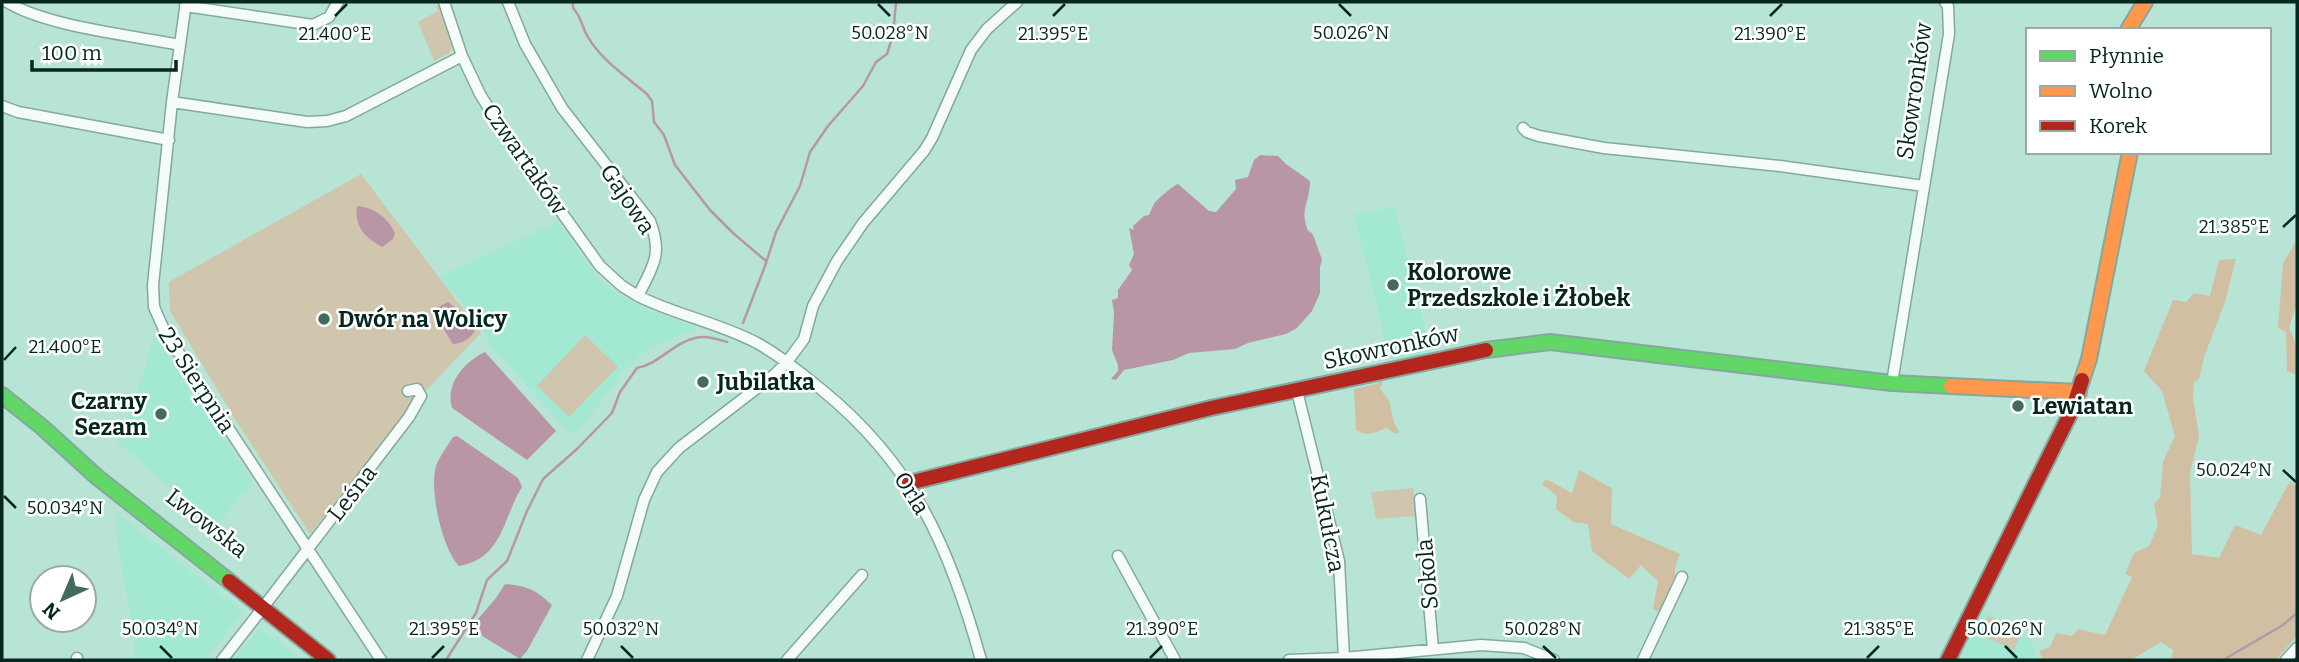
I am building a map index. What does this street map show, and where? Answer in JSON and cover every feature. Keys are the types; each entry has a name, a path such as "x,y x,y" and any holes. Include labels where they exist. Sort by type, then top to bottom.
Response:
{"street":[{"path":"7,2 62,22 180,45"},
{"path":"186,4 313,25 329,17 338,2"},
{"name":"Czwartaków","path":"444,2 462,56 497,122 600,266 638,296"},
{"name":"Gajowa","path":"508,2 525,44 562,108 650,221 657,241 655,262 638,296"},
{"path":"587,660 617,596 644,500 657,472 680,447 787,362 803,339 813,306 837,261 863,223 924,151 967,58 987,29 1017,2"},
{"name":"Skowronków","path":"1892,383 1949,34 1948,5 1945,2"},
{"path":"2129,28 2145,2"},
{"name":"23 Sierpnia","path":"186,4 172,102 153,285 154,307 159,320 381,660"},
{"path":"172,102 307,122 327,121 346,116 462,56"},
{"path":"2,106 56,120 169,140"},
{"name":"Skowronków","path":"1523,128 1539,136 1604,148 1780,166 1924,186"},
{"path":"1948,660 2079,392 2089,359 2130,154"},
{"path":"638,296 764,347 787,362"},
{"name":"Skowronków","path":"909,483 1211,408 1499,347 1550,342 1892,383 2079,392"},
{"name":"Orla","path":"787,362 852,416 884,450 909,483 945,550 981,660"},
{"name":"Leśna","path":"222,660 409,417 421,396 418,389 408,391"},
{"name":"Kukułcza","path":"1297,391 1339,561 1344,658"},
{"name":"Lwowska","path":"2,395 97,477 340,660"},
{"name":"Sokola","path":"1420,499 1433,649"},
{"path":"1118,556 1175,660"},
{"path":"294,568 320,568"},
{"path":"787,660 862,575"},
{"path":"1643,660 1682,578"},
{"name":"Lwowska","path":"265,605 328,660"},
{"path":"1289,660 1344,658 1481,645 1524,648 1555,660"},
{"path":"1521,660 1524,648"},
{"path":"2286,660 2297,648"}],"shaded area":[{"path":"440,5 455,44 452,45 450,53 434,61 418,22 438,11 436,6"},
{"path":"1260,155 1278,156 1310,181 1305,217 1308,231 1312,233 1322,259 1320,293 1312,311 1297,328 1286,334 1235,349 1189,353 1173,360 1124,370 1116,380 1111,379 1118,371 1112,350 1112,300 1118,298 1118,290 1132,270 1129,265 1134,254 1129,228 1134,230 1133,226 1149,215 1156,202 1178,184 1209,211 1216,212 1236,189 1235,180 1248,177 1254,160"},
{"path":"361,174 481,333 410,407 310,534 235,419 170,311 169,282"},
{"path":"357,206 375,211 384,218 395,233 393,239 382,247 370,240 357,220"},
{"name":"Kolorowe Przedszkole i Żłobek","path":"1394,206 1432,355 1397,362 1389,356 1354,215"},
{"path":"557,222 596,276 617,294 644,308 697,328 651,347 642,354 621,374 599,405 572,435 489,344 481,323 438,277"},
{"path":"2297,240 2297,304 2289,327 2297,347 2297,375 2287,371 2286,332 2278,328 2283,263"},
{"path":"2236,259 2225,302 2204,357 2199,379 2194,382 2193,397 2199,436 2190,473 2192,554 2219,558 2235,525 2261,535 2290,481 2297,487 2297,636 2276,660 2171,660 2173,650 2161,642 2131,660 2043,660 2039,651 2050,647 2056,633 2072,636 2078,629 2105,635 2132,577 2125,574 2134,553 2149,546 2158,526 2154,504 2160,498 2163,462 2175,436 2162,391 2144,371 2173,300 2186,302 2194,293 2210,296 2219,260"},
{"path":"448,302 460,311 475,330 469,338 456,344 453,344 441,325 434,309"},
{"path":"155,332 254,484 215,526 117,442 139,387"},
{"path":"585,335 618,367 569,417 537,386"},
{"path":"485,352 556,431 527,460 452,408 451,391 458,375 477,356"},
{"path":"1383,380 1380,389 1389,400 1398,434 1386,428 1365,434 1356,430 1354,389"},
{"path":"457,436 518,478 522,487 493,546 474,562 459,566 442,533 434,489 436,466 453,437"},
{"path":"1579,470 1612,488 1611,524 1680,554 1675,568 1675,579 1659,612 1653,609 1658,581 1641,565 1629,579 1592,551 1588,524 1573,522 1556,509 1557,496 1542,484 1546,479 1572,493"},
{"path":"1413,488 1418,516 1376,519 1371,492"},
{"path":"117,513 243,612 205,660 134,660 135,632 123,578"},
{"path":"505,584 530,589 552,605 520,659 482,636 477,620"},
{"path":"1983,612 2024,629 2022,635 2032,640 2036,660 1959,660"},
{"path":"1988,616 2022,631 2014,650 1980,635"},
{"path":"260,627 286,648 301,660 234,660"}],"waterway":[{"path":"573,2 573,8 593,45 652,101 654,122 664,135 675,165 710,210 766,261"},
{"path":"743,323 776,232 800,186 810,152 828,126 863,86 876,62 887,54 893,35 896,2"},
{"path":"446,660 476,613 487,580 507,561 543,479 612,413 620,392 637,368 646,366 694,338 707,337 727,342"},
{"path":"2223,660 2283,625 2297,613"}],"traffic: fast":[{"path":"1486,350 1550,342 1892,383 1951,386"},
{"path":"2,395 97,477 229,581"}],"traffic: slow":[{"path":"2129,28 2145,2"},
{"path":"2082,380 2089,359 2130,154"},
{"path":"1951,386 2079,392"}],"traffic: jam":[{"path":"909,483 1211,408 1486,350"},
{"path":"1948,660 2073,408 2082,380"},
{"path":"229,581 328,660"}],"place":[{"name":"Kolorowe Przedszkole i Żłobek","path":"1393,285"},
{"name":"Dwór na Wolicy","path":"324,319"},
{"name":"Jubilatka","path":"703,382"},
{"name":"Lewiatan","path":"2018,406"},
{"name":"Czarny Sezam","path":"161,414"}]}
